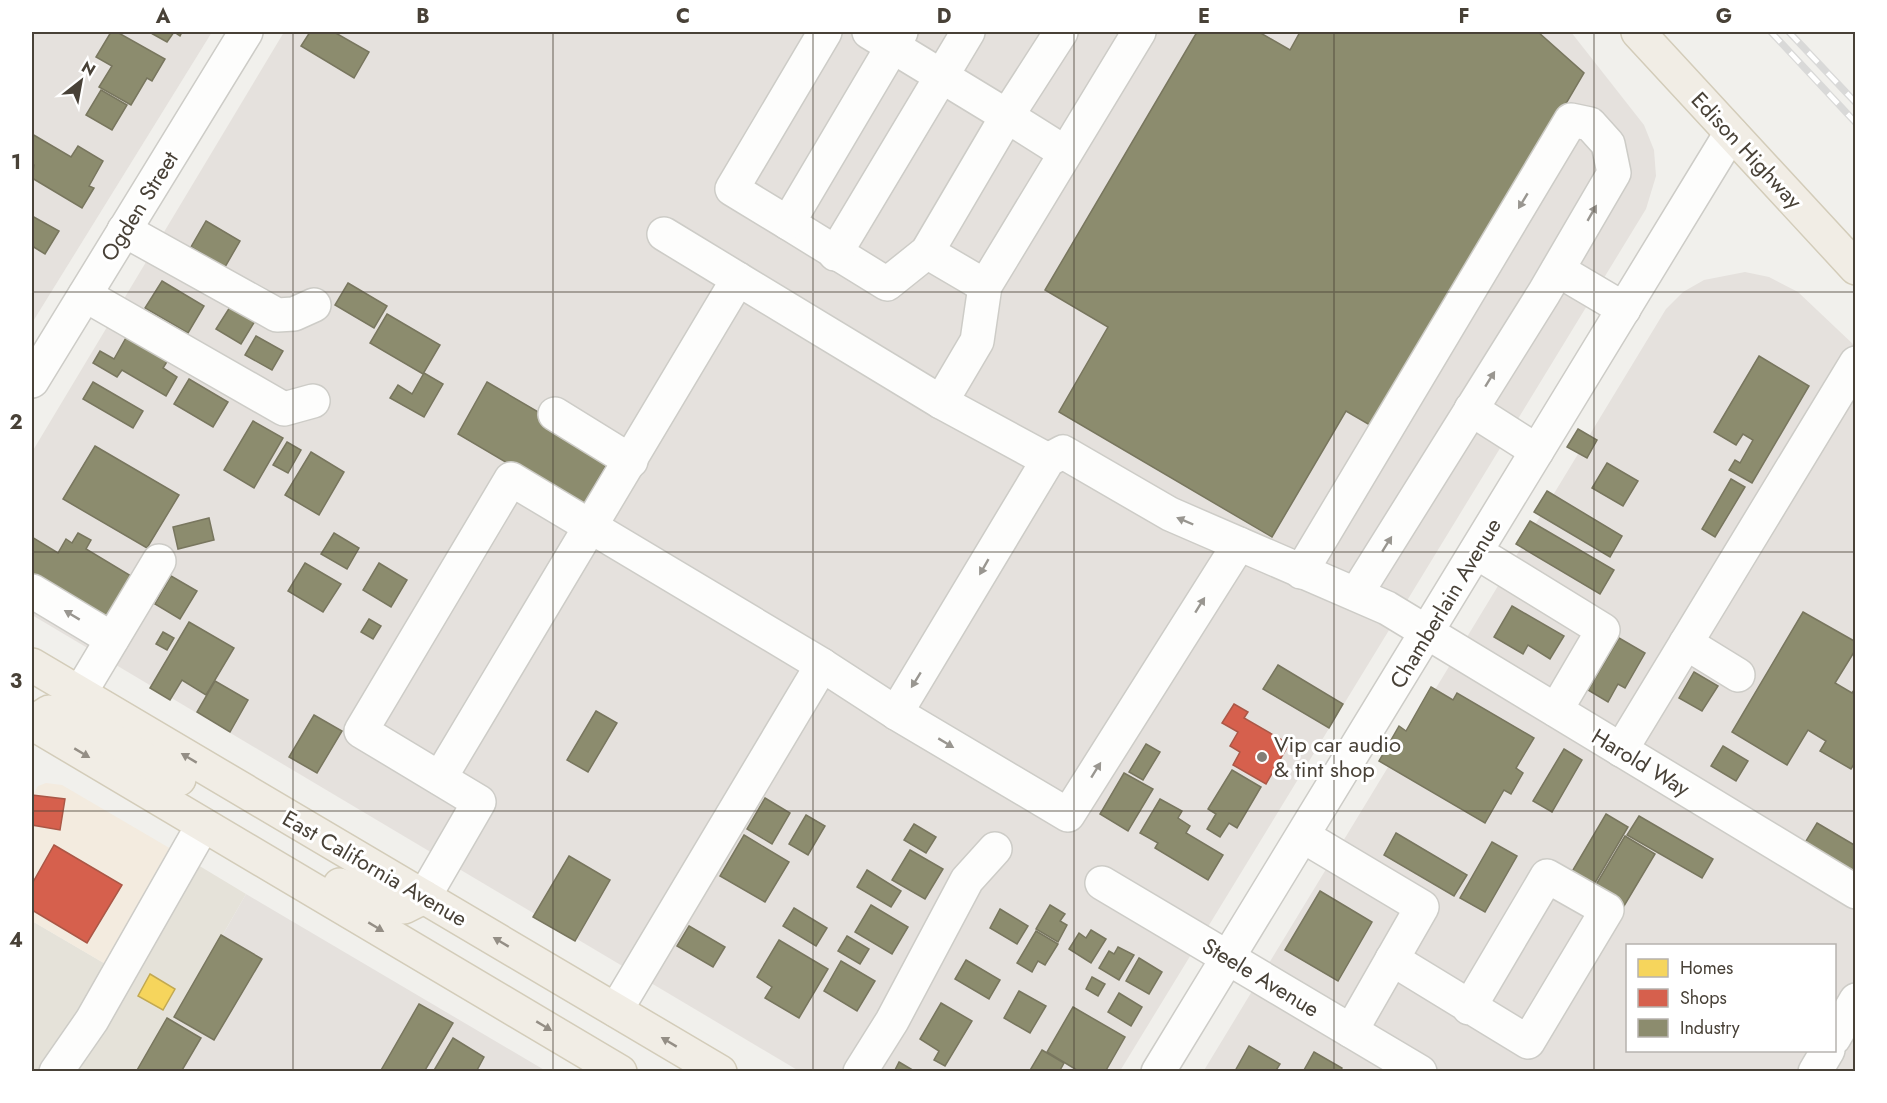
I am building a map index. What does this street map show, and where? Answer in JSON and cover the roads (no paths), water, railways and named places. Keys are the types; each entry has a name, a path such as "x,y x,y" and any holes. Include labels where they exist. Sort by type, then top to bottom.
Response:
{"main road":[{"name":"Edison Highway","path":"1638,32 1856,268"},
{"name":"East California Avenue","path":"32,665 720,1071"},
{"path":"247,793 194,788 76,719 49,712 32,723 620,1071"},
{"path":"206,827 383,904 404,907 424,897"}],"street":[{"name":"Ogden Street","path":"32,381 246,32"},
{"path":"825,32 732,189 887,284 927,252 1007,116 1061,32"},
{"path":"835,254 968,32"},
{"path":"941,402 977,341 985,286 1064,152 1139,32"},
{"path":"788,223 888,36 941,76 1064,152"},
{"path":"1301,572 1571,120 1590,124 1608,144 1614,173 1558,270 1356,594"},
{"name":"Chamberlain Avenue","path":"1158,1071 1731,133"},
{"path":"124,230 277,315 294,314 314,305"},
{"path":"664,234 941,402 1048,460 896,713"},
{"path":"927,252 985,286"},
{"path":"1558,270 1624,309"},
{"path":"440,778 738,279"},
{"path":"84,295 284,409 313,402"},
{"path":"1621,750 1856,363"},
{"path":"1471,409 1537,452"},
{"path":"555,414 631,461"},
{"name":"Harold Way","path":"1048,460 1064,452 1170,514 1387,608 1856,892"},
{"path":"424,897 479,802 361,731 511,479 593,525 896,713 1068,815 1239,544"},
{"path":"1476,552 1603,630 1556,710"},
{"path":"80,693 159,561"},
{"path":"32,591 112,639"},
{"path":"1686,643 1738,675"},
{"path":"616,1010 822,665"},
{"path":"56,1071 102,1003 206,827"},
{"path":"1303,836 1422,907 1351,1030"},
{"path":"860,1071 892,1021 967,880 995,849"},
{"path":"1392,959 1469,1008 1528,1042 1607,910 1547,876 1469,1008"},
{"name":"Steele Avenue","path":"1102,883 1420,1071"},
{"path":"1836,1035 1856,1000"},
{"path":"1815,1071 1827,1052"}],"railway":[{"path":"1771,32 1856,123"},
{"path":"1789,32 1856,103"}],"place":[{"name":"Vip car audio & tint shop","path":"1262,757"}]}
